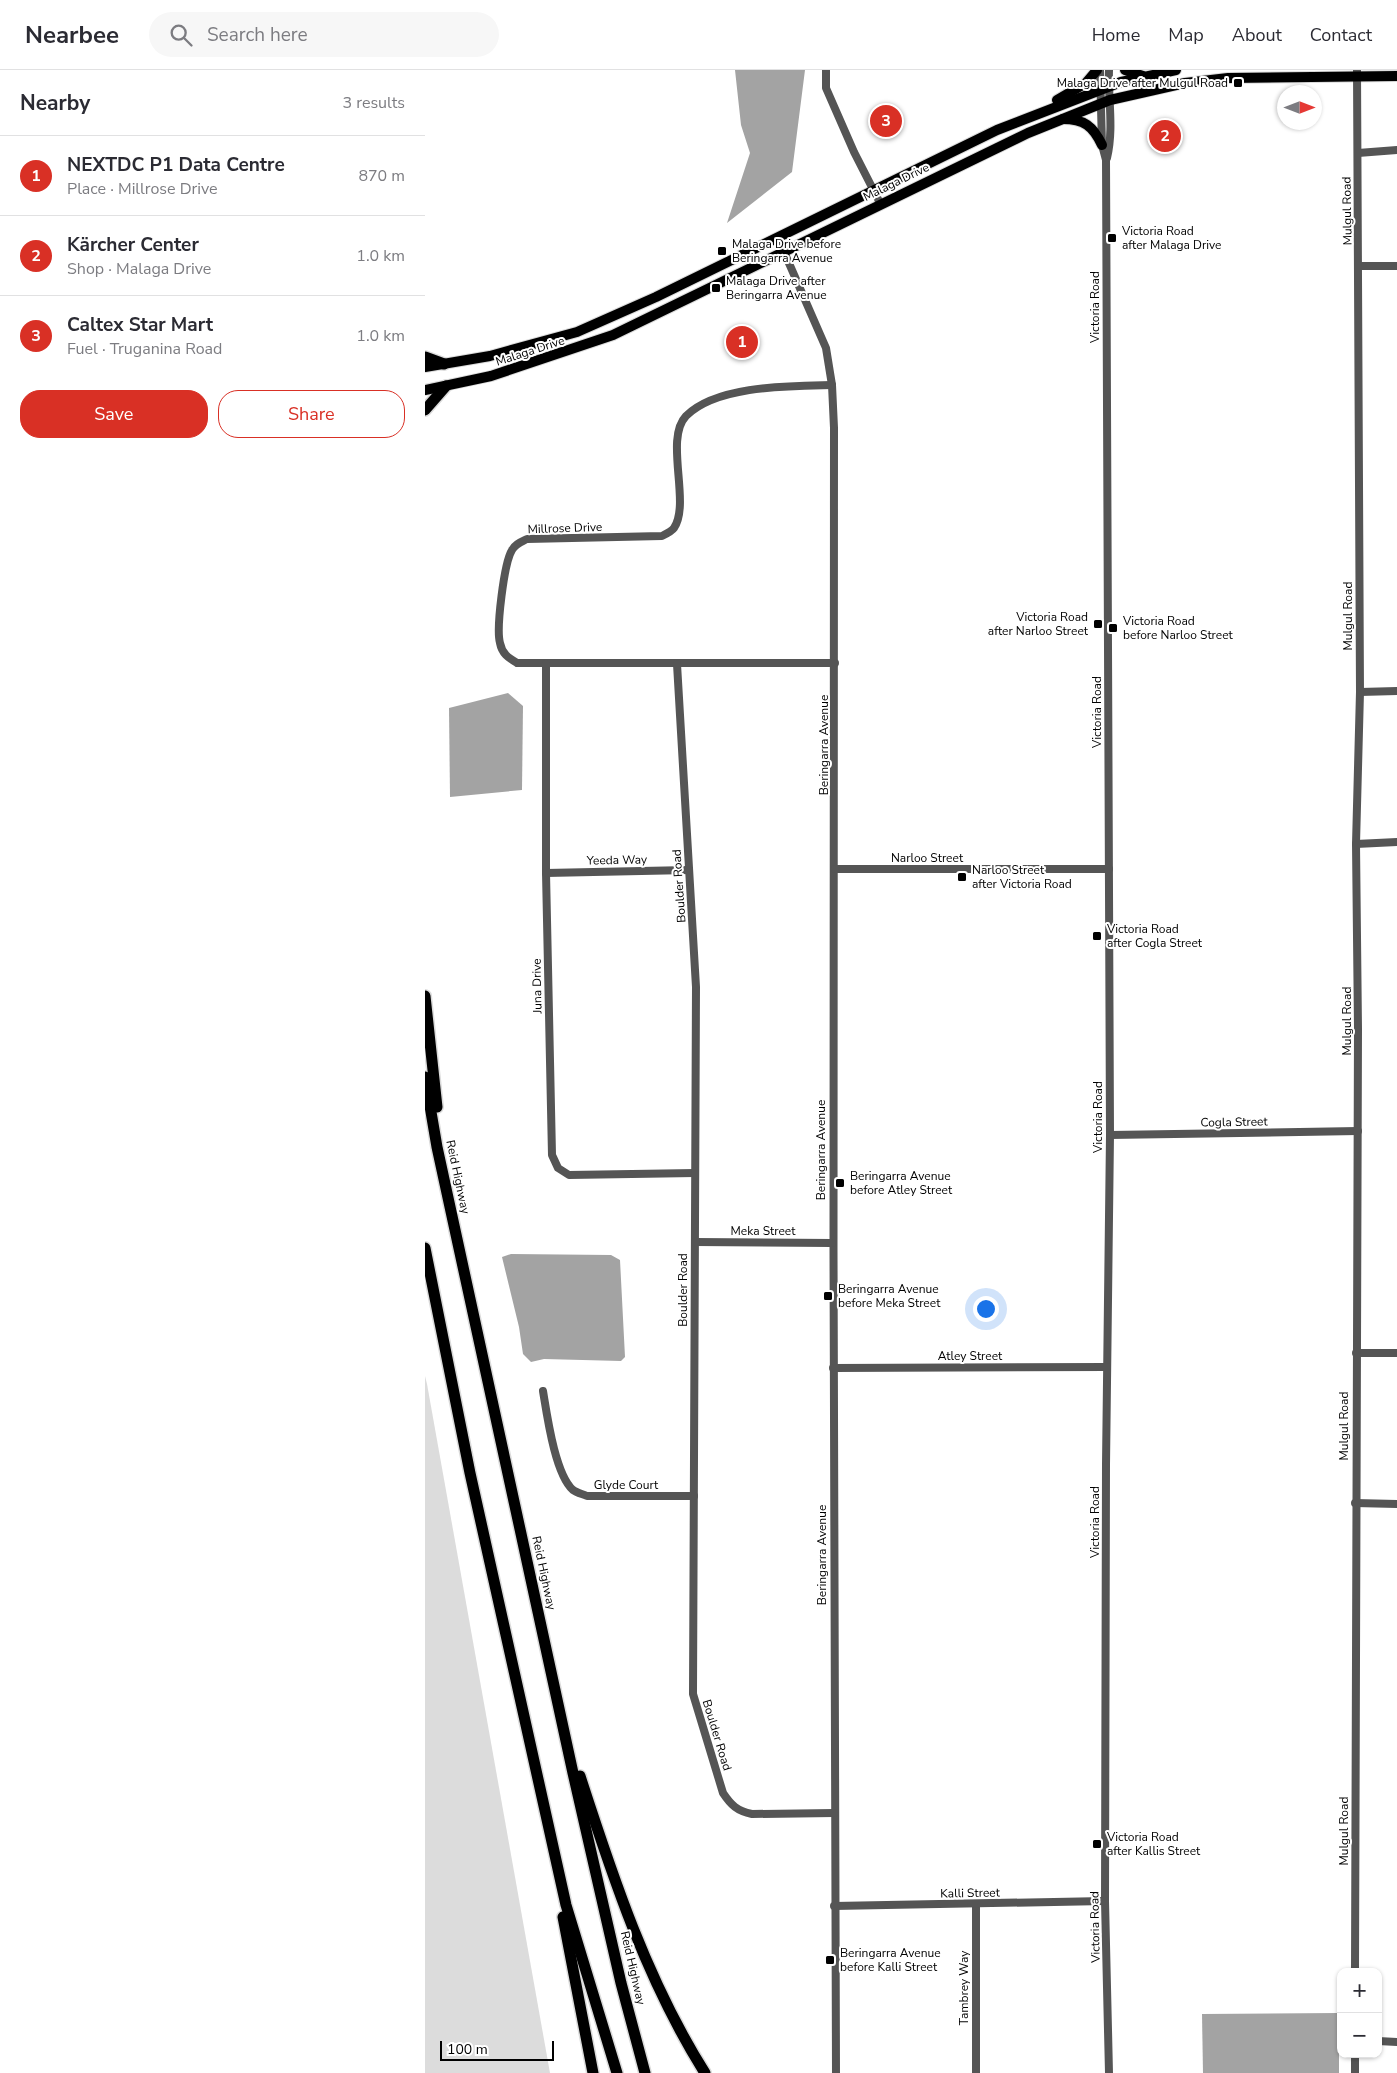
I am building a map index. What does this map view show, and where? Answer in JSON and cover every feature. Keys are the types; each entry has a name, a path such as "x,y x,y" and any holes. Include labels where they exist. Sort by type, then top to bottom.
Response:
{"highway":[{"path":"425,357 444,364"},
{"path":"425,410 446,386"},
{"path":"425,996 449,1198"},
{"name":"Reid Highway","path":"425,1077 449,1198 573,1773 621,1983 645,2073"},
{"path":"425,1248 470,1473 566,1904 617,2073"},
{"path":"519,1518 579,1774 622,1901 650,1970 705,2073"},
{"path":"538,1777 593,2073"}],"main road":[{"path":"1034,115 1043,105 1064,97 1086,83 1099,70"},
{"path":"1125,70 1143,76"},
{"name":"Malaga Drive","path":"425,367 490,356 577,332 615,316 778,238 997,130 1143,76 1176,70"},
{"name":"Malaga Drive","path":"425,390 491,376 613,335 880,203 1058,119 1106,101 1213,79 1357,74 1397,76"},
{"path":"1058,119 1085,122 1097,133 1102,145"}],"street":[{"path":"826,70 826,88 854,152 880,203"},
{"name":"Victoria Road","path":"1099,70 1105,89 1110,145 1106,160"},
{"name":"Victoria Road","path":"1105,89 1109,70"},
{"name":"Mulgul Road","path":"1355,1968 1355,1503 1358,1131 1356,844 1359,692 1357,74"},
{"name":"Victoria Road","path":"1106,101 1102,145 1106,160 1110,1135 1105,1901 1109,2073"},
{"path":"1358,153 1397,150"},
{"name":"Beringarra Avenue","path":"778,238 820,331 832,385 835,663 832,1243 836,2073"},
{"path":"1359,266 1397,266"},
{"name":"Millrose Drive","path":"832,385 765,387 741,392 695,409 679,427 679,516 674,529 662,536 527,539 513,548 505,568 499,642 505,656 517,663 835,663"},
{"name":"Juna Drive","path":"546,664 546,873 552,1155 558,1168 569,1174 695,1173"},
{"name":"Boulder Road","path":"677,664 696,987 693,1694 723,1793 731,1805 740,1811 752,1814 834,1813"},
{"path":"1359,692 1397,691"},
{"path":"1356,844 1397,842"},
{"name":"Narloo Street","path":"835,869 1109,869"},
{"name":"Yeeda Way","path":"546,873 689,870"},
{"name":"Cogla Street","path":"1110,1135 1358,1131"},
{"name":"Meka Street","path":"695,1242 832,1243"},
{"path":"1356,1353 1397,1354"},
{"name":"Atley Street","path":"833,1368 1107,1367"},
{"name":"Glyde Court","path":"543,1391 549,1429 564,1478 574,1491 587,1496 694,1496"},
{"path":"1355,1503 1397,1504"},
{"name":"Kalli Street","path":"834,1906 1105,1901"},
{"name":"Tambrey Way","path":"976,1904 976,2073"},
{"path":"1382,2041 1397,2042"},
{"path":"1355,2058 1355,2073"}],"shaded area":[{"path":"735,70 805,70 792,172 727,223 750,153 741,125"},
{"path":"508,693 523,706 522,790 450,797 449,708"},
{"path":"511,1254 611,1255 620,1260 625,1357 621,1361 544,1359 531,1362 523,1354 519,1327 502,1257"},
{"path":"425,1376 427,1384 550,2073 425,2073"},
{"path":"1337,2013 1339,2073 1203,2073 1202,2014"}],"place":[{"name":"Malaga Drive after Mulgul Road","path":"1238,83"},
{"name":"Caltex Star Mart","path":"886,121"},
{"name":"Kärcher Center","path":"1165,136"},
{"name":"Victoria Road after Malaga Drive","path":"1112,238"},
{"name":"Malaga Drive before Beringarra Avenue","path":"722,251"},
{"name":"Malaga Drive after Beringarra Avenue","path":"716,288"},
{"name":"NEXTDC P1 Data Centre","path":"742,342"},
{"name":"Victoria Road after Narloo Street","path":"1098,624"},
{"name":"Victoria Road before Narloo Street","path":"1113,628"},
{"name":"Narloo Street after Victoria Road","path":"962,877"},
{"name":"Victoria Road after Cogla Street","path":"1097,936"},
{"name":"Beringarra Avenue before Atley Street","path":"840,1183"},
{"name":"Beringarra Avenue before Meka Street","path":"828,1296"},
{"name":"Victoria Road after Kallis Street","path":"1097,1844"},
{"name":"Beringarra Avenue before Kalli Street","path":"830,1960"}]}
